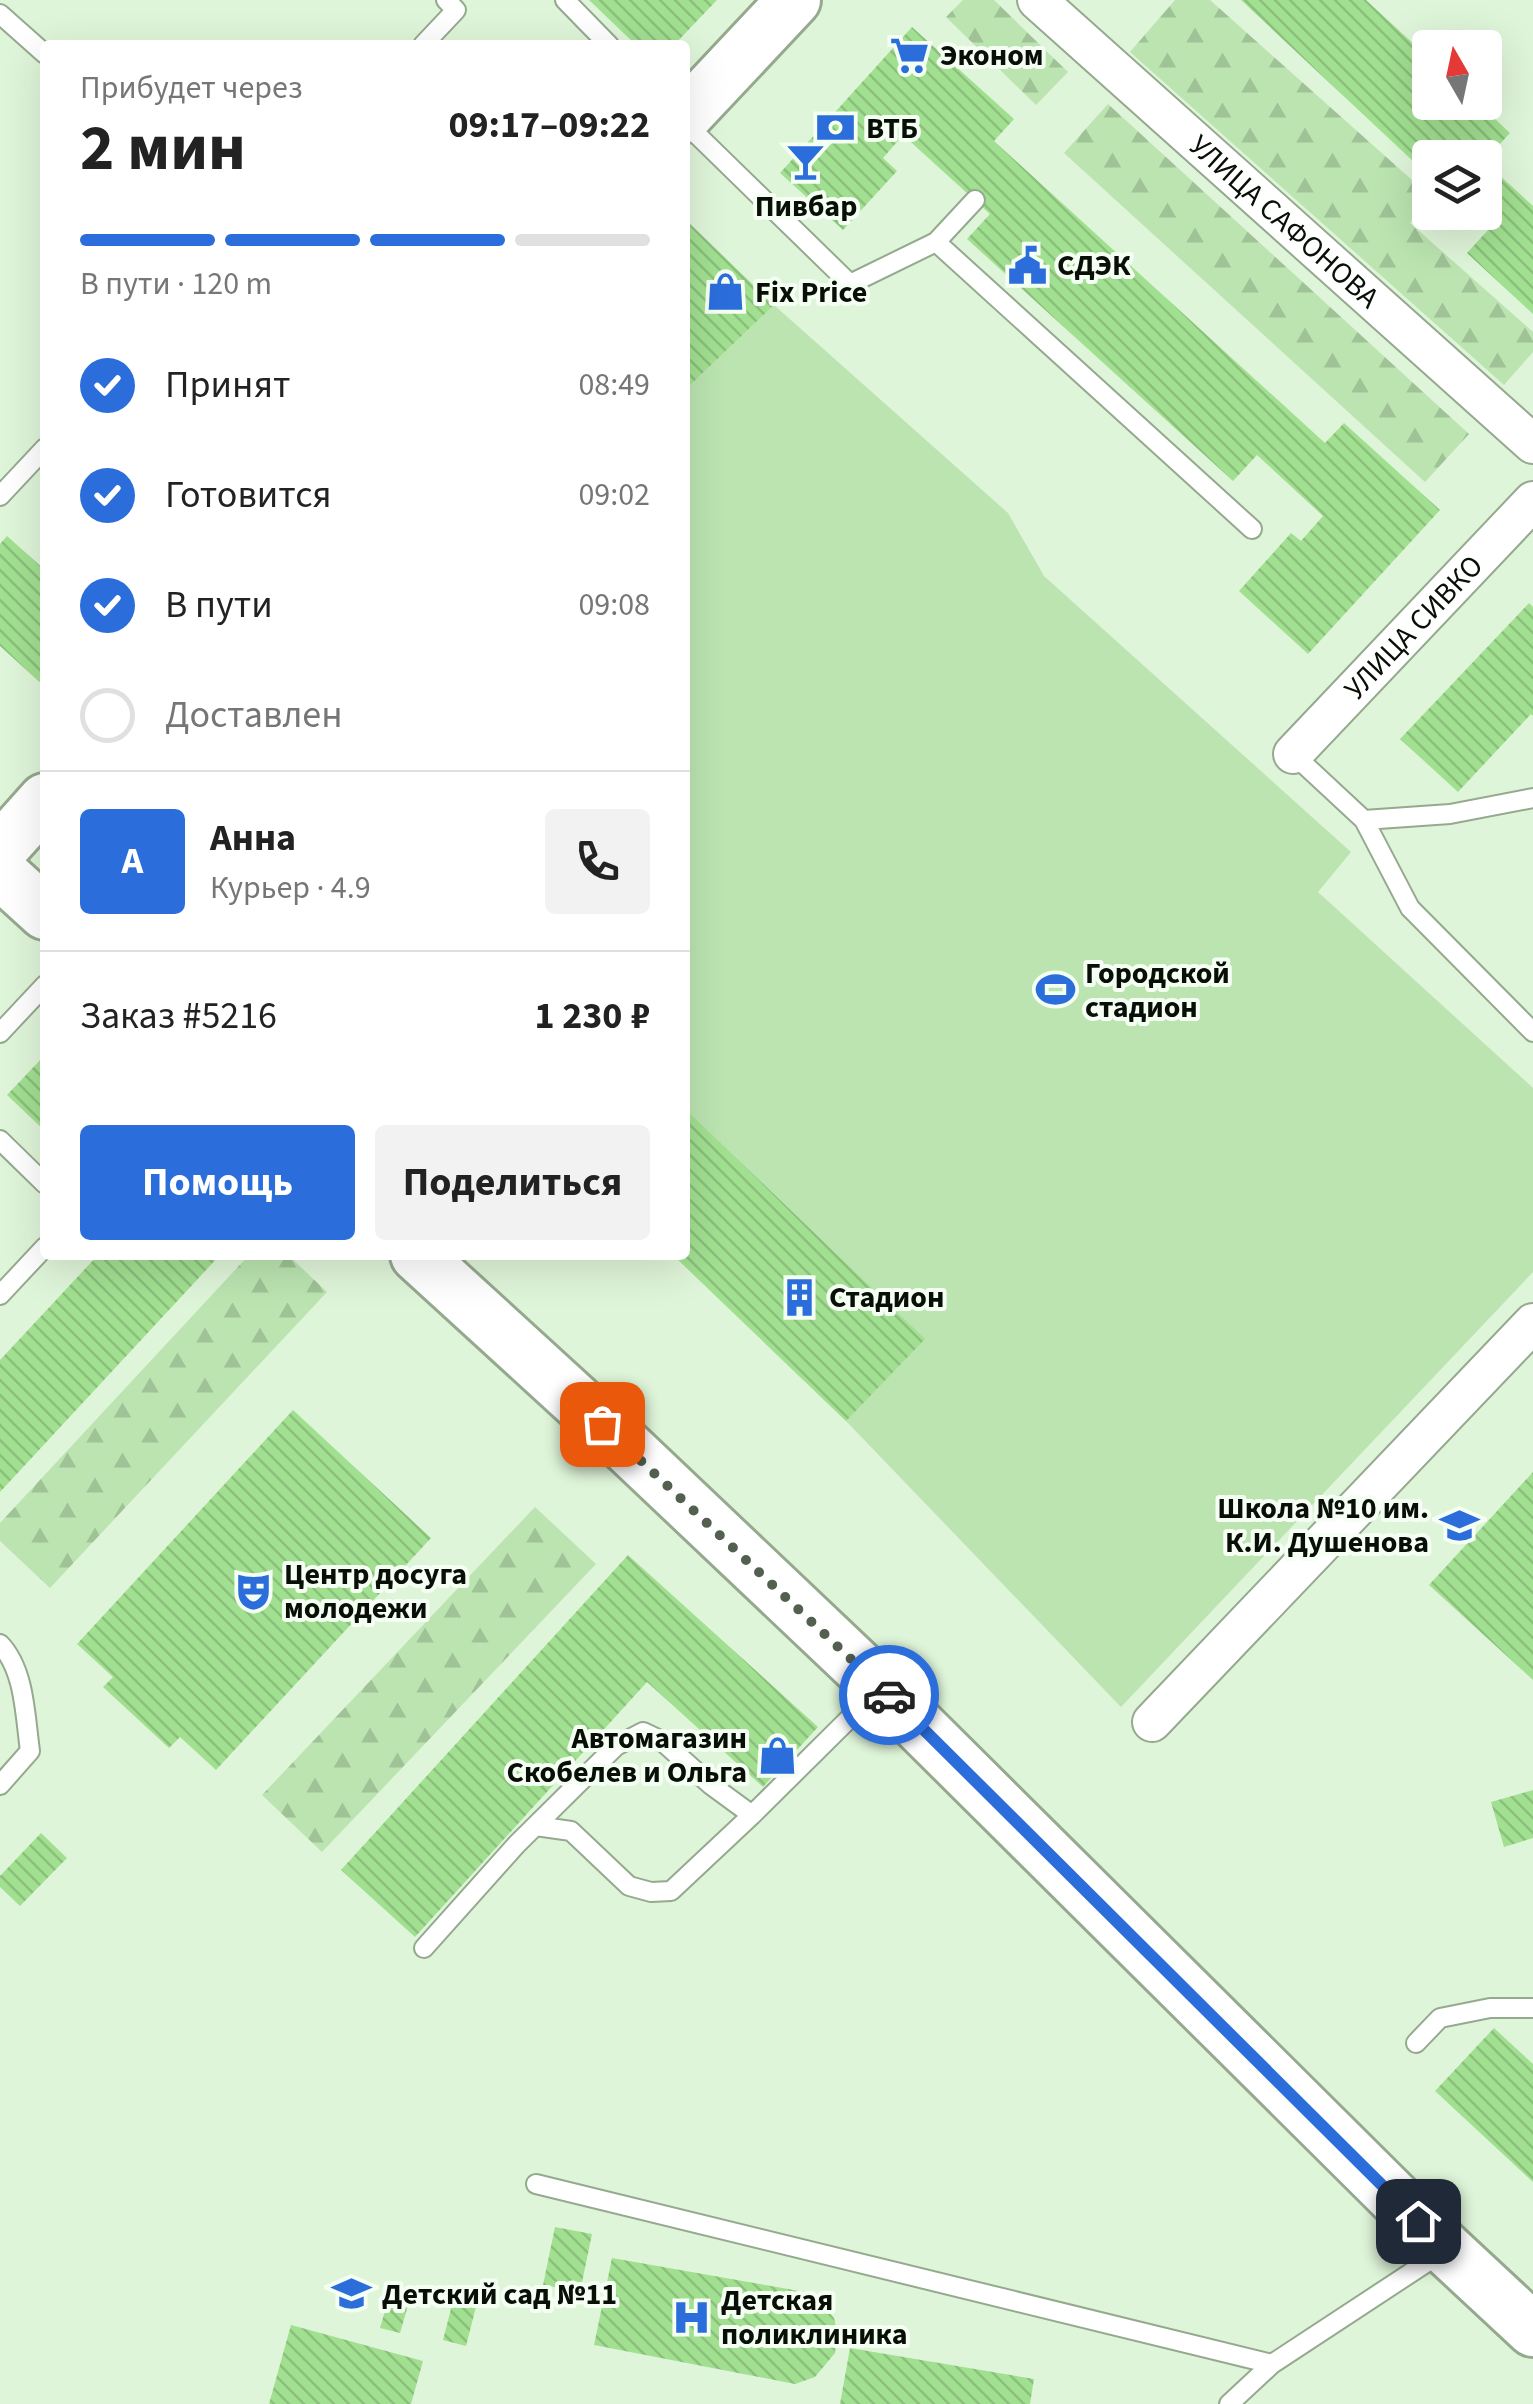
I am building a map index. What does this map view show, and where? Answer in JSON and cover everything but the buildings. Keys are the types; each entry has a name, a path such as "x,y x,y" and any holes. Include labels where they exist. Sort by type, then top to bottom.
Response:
{"street":[{"path":"690,114 794,0"},
{"name":"УЛИЦА САФОНОВА","path":"1036,0 1533,444"},
{"name":"УЛИЦА СИВКО","path":"1292,754 1533,501"},
{"path":"0,850 40,806"},
{"path":"0,872 40,908"},
{"path":"422,1260 629,1448 881,1688 1446,2250 1533,2330"},
{"path":"1152,1722 1533,1323"}],"lane":[{"path":"428,40 456,10 446,0"},
{"path":"565,0 604,40"},
{"path":"0,14 40,50"},
{"path":"690,125 850,284 936,242 975,200"},
{"path":"936,242 1252,529"},
{"path":"4,483 40,452"},
{"path":"1292,754 1364,820 1410,908 1533,1032"},
{"path":"1364,820 1450,814 1533,798"},
{"path":"0,1033 40,990"},
{"path":"0,1140 40,1179"},
{"path":"0,1295 40,1251"},
{"path":"0,1644 11,1656 15,1669 30,1751 0,1784"},
{"path":"536,1826 572,1832 630,1886 650,1892 671,1891 881,1688"},
{"path":"424,1948 616,1746 643,1732 662,1741 752,1815"},
{"path":"1416,2043 1440,2018 1490,2008 1533,2008"},
{"path":"536,2184 1272,2364"},
{"path":"1229,2404 1272,2364 1446,2250"}],"green space":[{"path":"963,0 994,0 1068,72 1036,105 946,17"},
{"path":"1175,0 1210,0 1412,180 1412,230 1418,230 1533,332 1533,352 1504,385 1130,52"},
{"path":"1108,104 1469,434 1425,482 1064,153"},
{"name":"Городской стадион","path":"774,305 1008,513 1044,576 1351,852 1318,892 1533,1088 1533,1272 1121,1707 846,1421 678,1260 690,1260 690,385"},
{"path":"244,1260 293,1260 327,1292 50,1588 0,1541 0,1523"},
{"path":"535,1507 596,1564 322,1852 262,1795"}],"way so far":[{"path":"602,1424 889,1695"}],"place":[{"name":"Эконом","path":"910,55"},
{"name":"ВТБ","path":"836,128"},
{"name":"Пивбар","path":"806,162"},
{"name":"СДЭК","path":"1027,265"},
{"name":"Fix Price","path":"725,292"},
{"name":"Городской стадион","path":"1055,990"},
{"name":"Стадион","path":"799,1297"},
{"name":"Школа №10 им. К.И. Душенова","path":"1459,1525"},
{"name":"Центр досуга молодежи","path":"254,1591"},
{"name":"Автомагазин Скобелев и Ольга","path":"777,1755"},
{"name":"Детский сад №11","path":"352,2294"},
{"name":"Детская поликлиника","path":"691,2317"}],"route":[{"path":"889,1695 1418,2221"}]}
